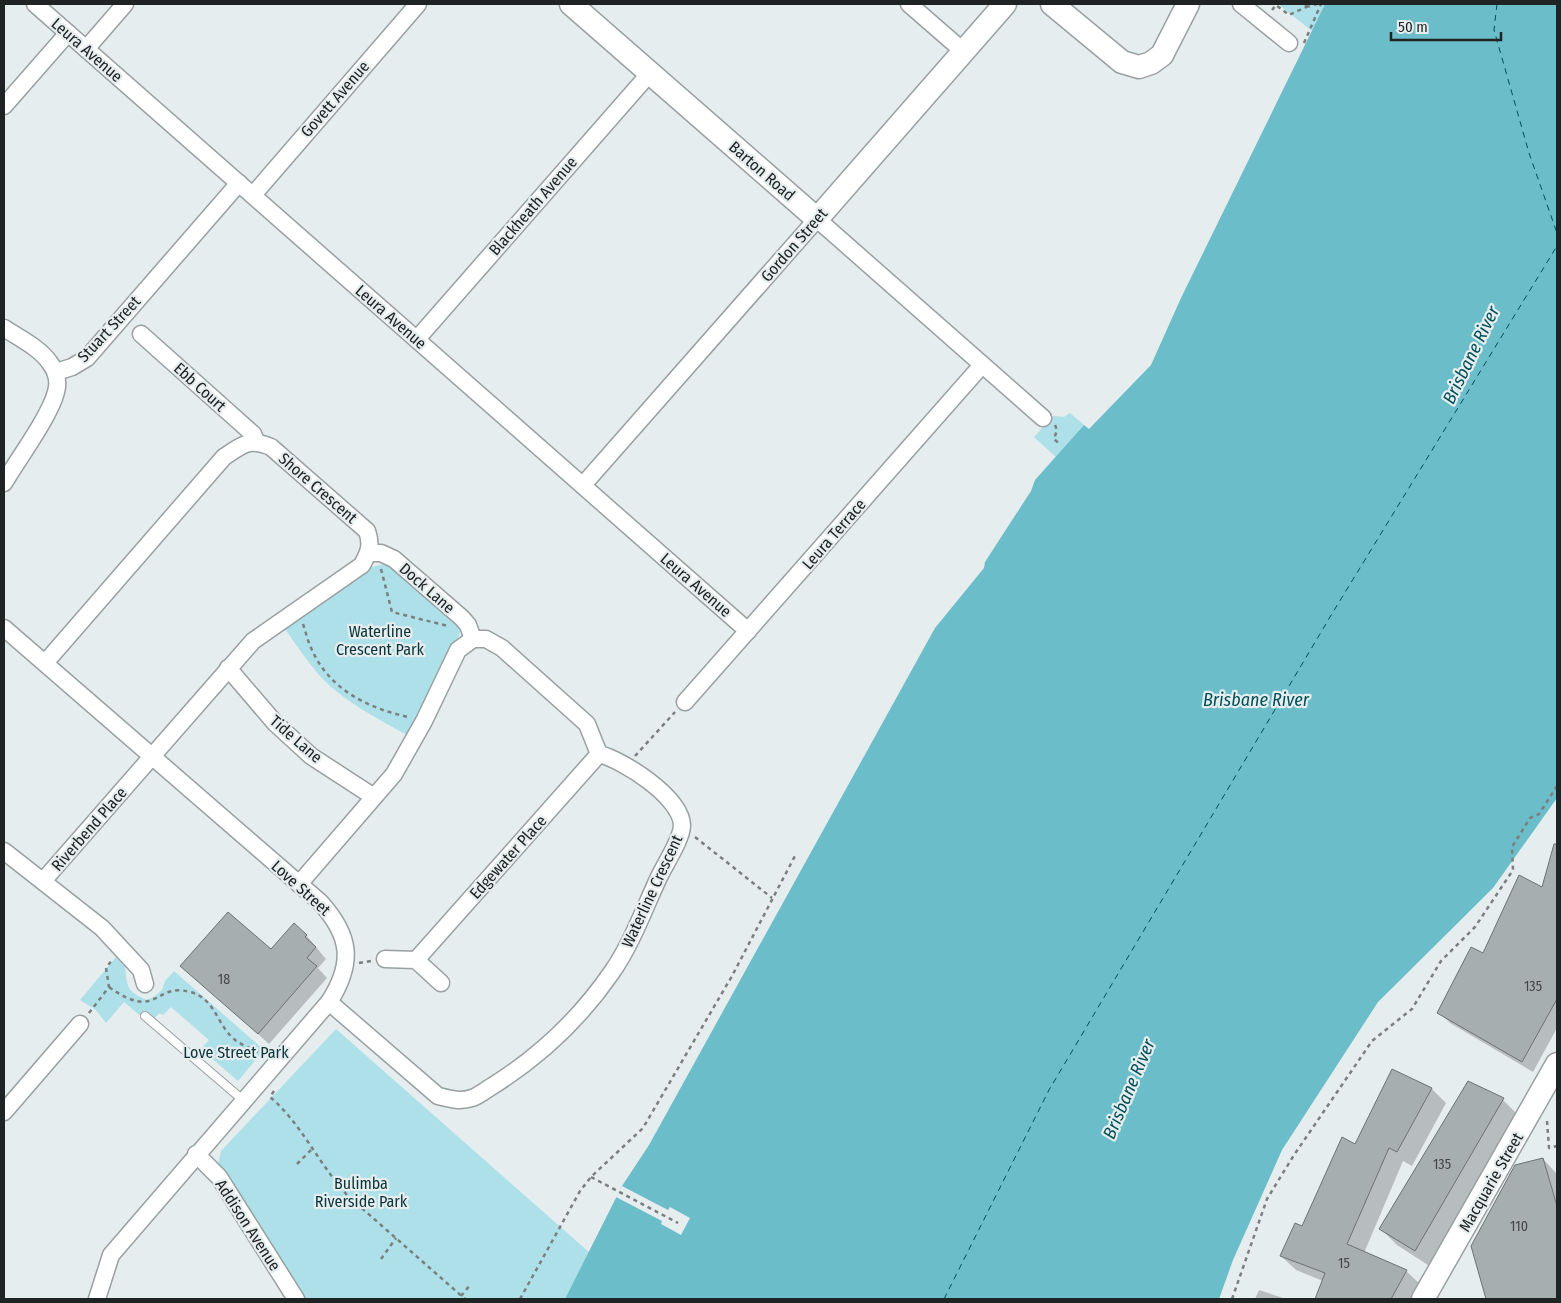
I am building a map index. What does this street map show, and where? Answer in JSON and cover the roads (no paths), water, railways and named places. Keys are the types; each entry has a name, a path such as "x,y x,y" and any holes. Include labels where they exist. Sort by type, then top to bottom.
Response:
{"street":[{"name":"Leura Avenue","path":"35,4 748,631"},
{"path":"86,49 125,4"},
{"name":"Govett Avenue","path":"253,195 418,4"},
{"name":"Barton Road","path":"571,4 1043,418"},
{"path":"909,4 963,51"},
{"name":"Gordon Street","path":"583,485 1005,4"},
{"path":"1052,4 1122,62 1139,66 1151,63 1162,55 1188,4"},
{"path":"1241,4 1289,43"},
{"path":"4,106 68,33"},
{"name":"Blackheath Avenue","path":"417,339 650,73"},
{"name":"Stuart Street","path":"56,372 72,367 87,358 239,183"},
{"path":"4,328 44,356 56,372 56,393 4,483"},
{"name":"Ebb Court","path":"141,334 253,434 256,441"},
{"name":"Leura Terrace","path":"685,702 982,365"},
{"path":"46,663 224,457 242,444 256,441"},
{"name":"Shore Crescent","path":"256,441 271,447 366,531 373,553"},
{"path":"152,756 252,641 362,565 373,553"},
{"name":"Dock Lane","path":"373,553 394,559 466,622 474,639"},
{"name":"Love Street","path":"4,628 320,902 334,918 343,934 346,965 339,987 329,1002 196,1154 111,1255 97,1299"},
{"path":"299,884 374,798 406,756 458,650 474,639 486,639 502,648 587,724 599,754"},
{"name":"Tide Lane","path":"228,668 275,723 311,756 374,798"},
{"name":"Waterline Crescent","path":"329,1002 438,1096 455,1101 473,1098 540,1052 578,1015 612,972 639,924 682,827 679,814 668,799 627,765 599,754"},
{"name":"Edgewater Place","path":"416,960 599,754"},
{"name":"Riverbend Place","path":"145,984 141,970 121,947 43,881 152,756"},
{"path":"4,851 43,881"},
{"path":"385,959 416,960 441,983"},
{"path":"4,1112 80,1024"},
{"name":"Macquarie Street","path":"1424,1299 1557,1064"},
{"name":"Addison Avenue","path":"196,1154 219,1177 296,1299"}],"lane":[{"path":"145,1016 244,1101"}],"water":[{"name":"Brisbane River","path":"1325,4 1557,4 1557,798 1493,888 1378,1002 1282,1150 1233,1260 1219,1299 565,1299 622,1186 649,1145 935,628 984,568 985,562 1031,491 1035,480 1084,425 1089,429 1151,365 1181,298"}],"park label":[{"name":"Waterline Crescent Park","path":"380,640"},
{"name":"Love Street Park","path":"236,1052"},
{"name":"Bulimba Riverside Park","path":"361,1192"}]}
